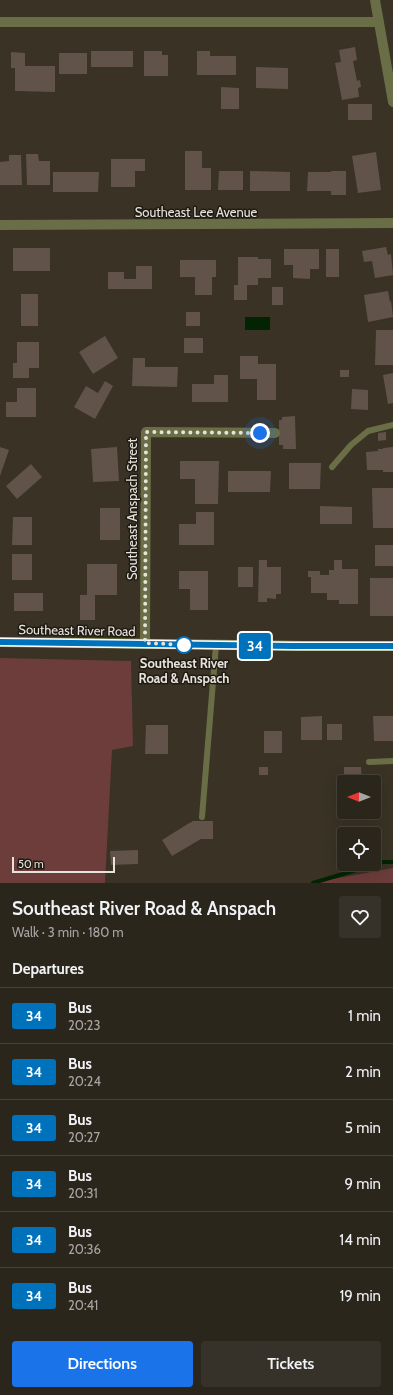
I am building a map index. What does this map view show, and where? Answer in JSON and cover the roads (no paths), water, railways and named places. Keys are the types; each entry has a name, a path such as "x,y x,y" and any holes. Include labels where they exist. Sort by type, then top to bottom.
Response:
{"street":[{"path":"375,0 379,22 389,57 393,102"},
{"path":"0,22 379,22"},
{"name":"Southeast Lee Avenue","path":"0,226 393,223"},
{"name":"Southeast Anspach Street","path":"145,643 146,432 275,433"},
{"name":"Southeast River Road","path":"0,642 393,646"}],"lane":[{"path":"332,468 351,445 368,431 393,425"},
{"path":"202,817 216,645"},
{"path":"370,762 393,761"}],"waterway":[{"path":"313,883 383,862 393,862"}],"place":[{"name":"Southeast River Road & Anspach","path":"184,645"}]}
